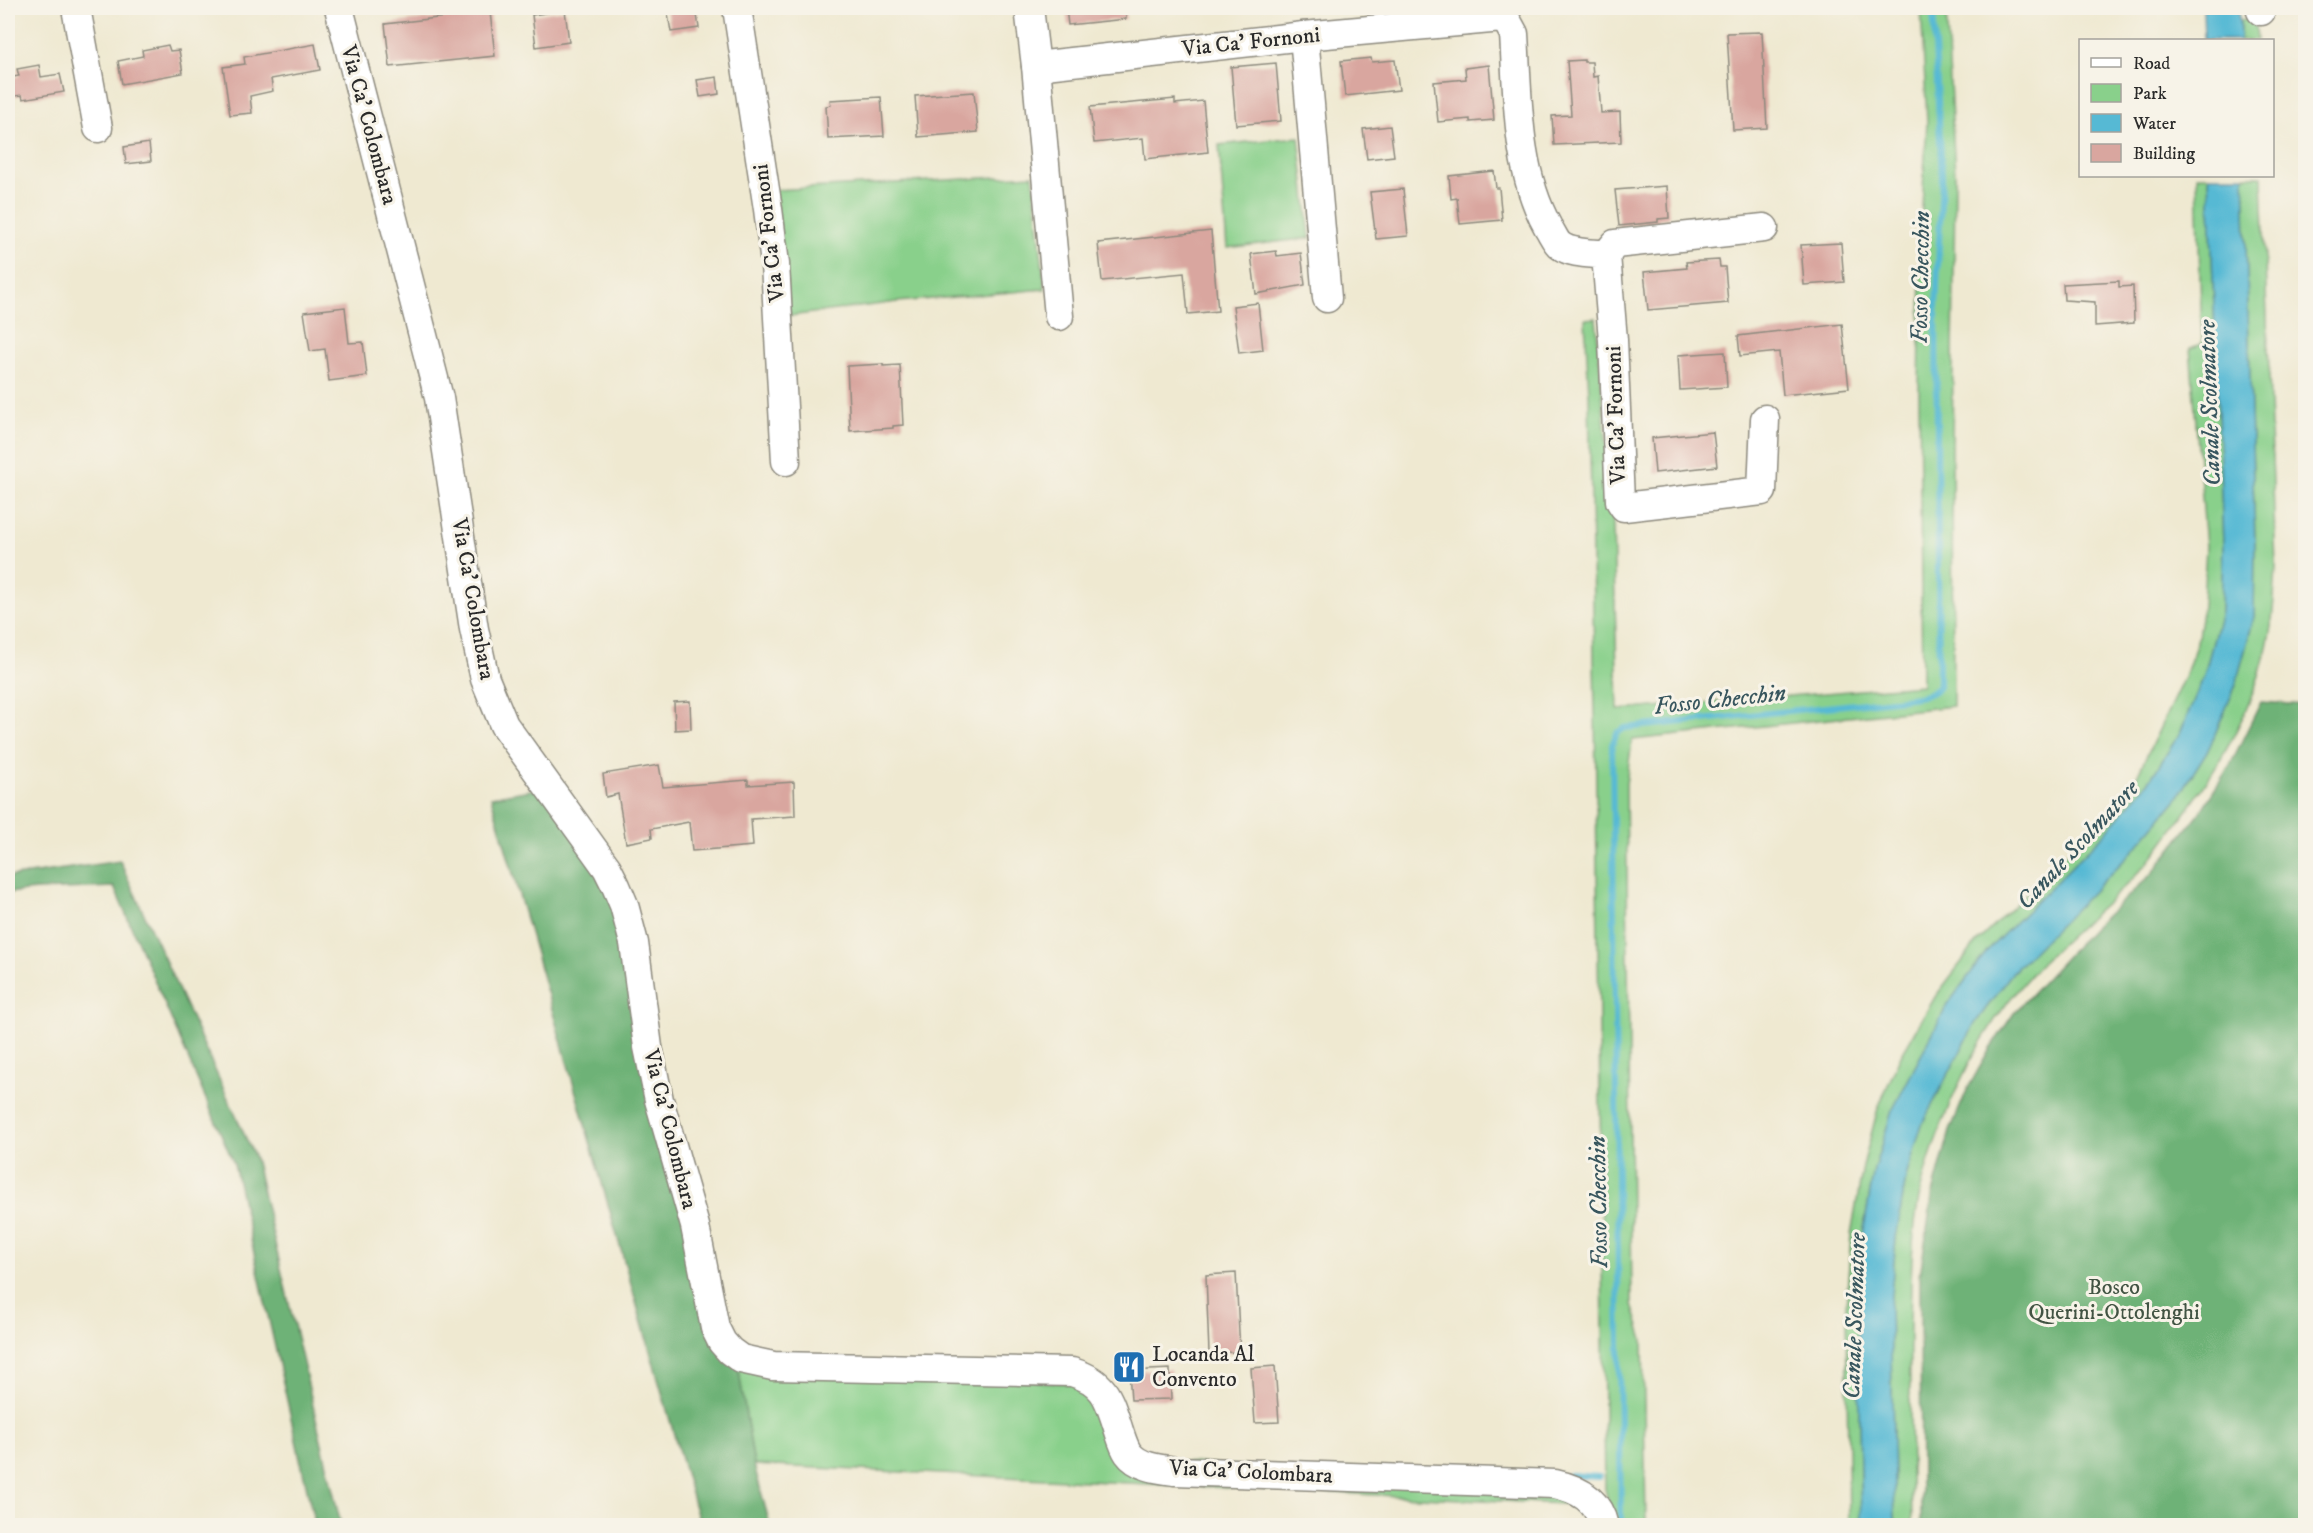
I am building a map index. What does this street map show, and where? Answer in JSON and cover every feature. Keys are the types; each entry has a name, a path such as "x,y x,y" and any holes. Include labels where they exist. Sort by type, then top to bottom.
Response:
{"street":[{"path":"76,8 98,128"},
{"name":"Via Ca' Colombara","path":"339,8 439,398 474,629 485,680 504,724 607,868 624,905 635,952 658,1101 695,1226 711,1311 715,1328 722,1342 741,1359 773,1366 1072,1372 1089,1377 1100,1387 1109,1399 1128,1453 1140,1462 1155,1468 1175,1471 1555,1484 1572,1488 1586,1496 1595,1505 1604,1526"},
{"name":"Via Ca' Fornoni","path":"737,8 773,253 786,461"},
{"path":"1029,8 1059,316"},
{"name":"Via Ca' Fornoni","path":"1036,66 1304,36 1503,18 1509,23 1514,34 1522,147 1544,219 1561,246 1573,251 1606,255 1613,340 1620,501 1624,507 1762,491 1765,418"},
{"path":"1304,36 1327,298"},
{"path":"1606,255 1615,244 1764,228"}],"green space":[{"path":"1921,8 1946,8 1955,175 1952,452 1953,706 1632,740 1626,784 1632,1304 1643,1340 1646,1525 1614,1525 1605,1489 1595,712 1589,395 1585,319 1596,318 1613,525 1618,710 1922,685 1919,393 1922,207 1927,121"},
{"path":"2240,20 2246,20 2256,27 2257,39 2240,39"},
{"path":"1299,137 1310,238 1227,248 1219,145"},
{"path":"1033,175 1045,289 897,302 790,316 775,190"},
{"path":"2197,177 2209,177 2223,543 2221,612 2204,676 2180,733 2150,780 2108,830 1987,951 1948,1004 1892,1111 1874,1169 1863,1234 1857,1306 1861,1525 1849,1526 1846,1308 1851,1235 1863,1166 1878,1108 1900,1057 1935,997 1976,943 2097,824 2136,778 2187,671 2197,642 2203,605 2206,546 2190,348 2202,344"},
{"path":"2244,177 2262,177 2276,567 2272,620 2266,649 2248,705 2235,732 2221,759 2189,808 2145,866 2048,956 2013,996 1974,1055 1946,1113 1926,1169 1914,1230 1910,1351 1912,1525 1895,1526 1890,1307 1896,1238 1906,1177 1922,1124 1976,1022 2012,973 2132,852 2177,799 2209,748 2235,687 2254,617 2255,543"},
{"name":"Bosco Querini-Ottolenghi","path":"2261,702 2305,705 2305,1525 1921,1525 1920,1275 1932,1197 1950,1131 1967,1090 2014,1013 2093,928 2151,875 2201,811 2230,765"},
{"path":"541,788 611,891 738,1366 754,1465 770,1525 700,1525 491,797"},
{"path":"120,861 255,1158 341,1525 315,1525 234,1164 114,887 8,893 8,877"},
{"path":"738,1366 1085,1384 1119,1457 1569,1493 1597,1525 1585,1525 1580,1511 1565,1504 754,1465"}],"water":[{"path":"2203,8 2239,8 2240,39 2204,39"},
{"path":"2209,177 2244,177 2255,543 2254,617 2235,687 2209,748 2177,799 2132,852 2012,973 1976,1022 1922,1124 1906,1177 1896,1238 1890,1307 1895,1525 1861,1525 1857,1306 1863,1234 1874,1169 1892,1111 1948,1004 1987,951 2108,830 2150,780 2180,733 2204,676 2221,612 2223,543"}],"building":[{"path":"667,8 696,8 699,28 671,32"},
{"path":"1066,8 1126,8 1126,19 1068,25"},
{"path":"565,10 569,42 536,47 532,15"},
{"path":"490,12 495,56 390,67 385,24"},
{"path":"1762,32 1767,128 1733,130 1727,33"},
{"path":"315,44 320,70 271,79 273,91 250,96 252,113 230,115 223,67 245,64 244,57"},
{"path":"168,45 170,51 179,50 183,73 122,84 118,61 143,56 142,50"},
{"path":"1371,58 1372,62 1395,60 1399,90 1345,96 1341,61"},
{"path":"1584,60 1584,62 1592,62 1593,77 1598,76 1601,113 1620,112 1621,142 1554,145 1552,116 1571,115 1567,61"},
{"path":"1276,63 1281,121 1236,125 1231,67"},
{"path":"39,65 41,77 60,74 64,92 23,99 22,95 8,97 8,78 19,76 17,69"},
{"path":"1489,65 1494,120 1470,122 1470,119 1438,122 1434,82 1466,79 1465,68"},
{"path":"717,77 719,94 700,97 697,80"},
{"path":"974,92 978,132 918,137 915,96"},
{"path":"881,97 884,136 828,139 826,106 831,105 830,100"},
{"path":"1175,99 1175,104 1203,101 1208,152 1145,159 1143,138 1094,143 1090,107"},
{"path":"1390,126 1394,156 1367,159 1363,129"},
{"path":"149,143 151,161 126,164 124,147"},
{"path":"1494,171 1496,188 1499,188 1502,220 1460,224 1457,198 1451,199 1449,176"},
{"path":"1667,186 1669,218 1658,219 1658,222 1619,226 1615,190"},
{"path":"1403,189 1408,236 1376,239 1370,192"},
{"path":"1211,231 1218,311 1188,314 1184,273 1102,281 1098,243"},
{"path":"1841,243 1844,282 1804,285 1801,245"},
{"path":"1276,251 1277,256 1301,253 1305,285 1256,294 1251,254"},
{"path":"1719,260 1720,267 1725,267 1728,303 1648,310 1644,272 1687,268 1686,262"},
{"path":"2119,281 2119,287 2133,286 2134,323 2095,326 2095,302 2064,300 2063,284"},
{"path":"1258,303 1263,350 1239,353 1233,306"},
{"path":"345,307 349,343 363,342 367,376 329,381 325,349 310,351 304,312"},
{"path":"1842,324 1849,388 1783,395 1779,352 1740,356 1738,336"},
{"path":"1725,352 1727,387 1680,390 1678,355"},
{"path":"883,364 883,366 900,365 903,425 893,426 893,428 850,431 847,366"},
{"path":"1713,432 1717,466 1655,473 1652,438"},
{"path":"690,701 691,729 675,730 674,702"},
{"path":"659,765 663,787 748,780 748,785 794,782 795,816 751,819 753,846 692,851 689,822 651,829 652,838 626,843 618,794 606,797 603,774"},
{"path":"1236,1273 1240,1352 1209,1353 1206,1275"},
{"path":"1275,1366 1279,1422 1255,1423 1251,1368"},
{"path":"1170,1369 1171,1399 1131,1400 1129,1371"}],"waterway":[{"name":"Fosso Checchin","path":"1621,1526 1612,745 1617,733 1625,728 1903,699 1927,695 1939,687 1936,309 1942,177 1933,8"},
{"path":"1570,1475 1599,1477"}],"place":[{"name":"Locanda Al Convento","path":"1129,1367"}],"water label":[{"name":"Canale Scolmatore","path":"2210,403"},
{"name":"Canale Scolmatore","path":"2078,845"},
{"name":"Canale Scolmatore","path":"1855,1316"}]}
